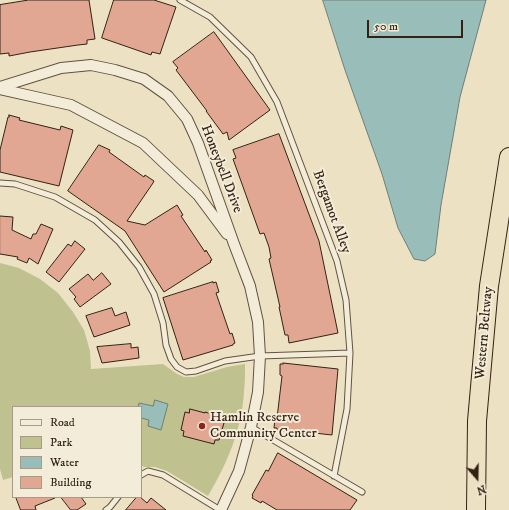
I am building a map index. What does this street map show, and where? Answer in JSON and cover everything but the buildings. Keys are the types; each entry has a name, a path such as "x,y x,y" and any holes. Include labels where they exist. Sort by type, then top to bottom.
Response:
{"highway":[{"name":"Western Beltway","path":"476,510 478,421 489,286 509,157"}],"street":[{"name":"Honeybell Drive","path":"0,88 61,68 91,66 115,70 144,79 168,96 187,119 198,143 250,286 258,322 260,356 258,392 251,427 239,471 221,510"},
{"name":"Honeybell Drive","path":"0,88 71,105 143,143 198,195 234,244"}],"lane":[{"name":"Bergamot Alley","path":"180,0 210,17 251,57 277,102 337,261 346,300 350,353 347,409 334,476"},
{"path":"0,183 15,184 56,197 95,220 119,242 139,267 154,294 163,323 166,345 170,359 177,367 186,372 196,371 225,361 260,356 350,353"},
{"path":"251,427 362,492"},
{"path":"142,475 148,472 163,475 221,510"},
{"path":"106,510 117,498"}],"green space":[{"path":"0,263 19,268 40,279 58,293 73,312 84,330 90,351 91,369 163,364 184,377 194,377 227,367 245,364 243,406 237,433 227,459 208,496 167,471 155,467 142,466 142,406 12,406 12,477 3,480 0,469"}],"water":[{"path":"323,0 486,0 460,97 441,205 435,254 425,261 414,259 398,228 382,174 345,70"},
{"path":"155,400 168,404 161,430 148,426 149,420 142,418 142,406 138,406 139,403 153,406"}],"place":[{"name":"Hamlin Reserve Community Center","path":"202,426"}]}
